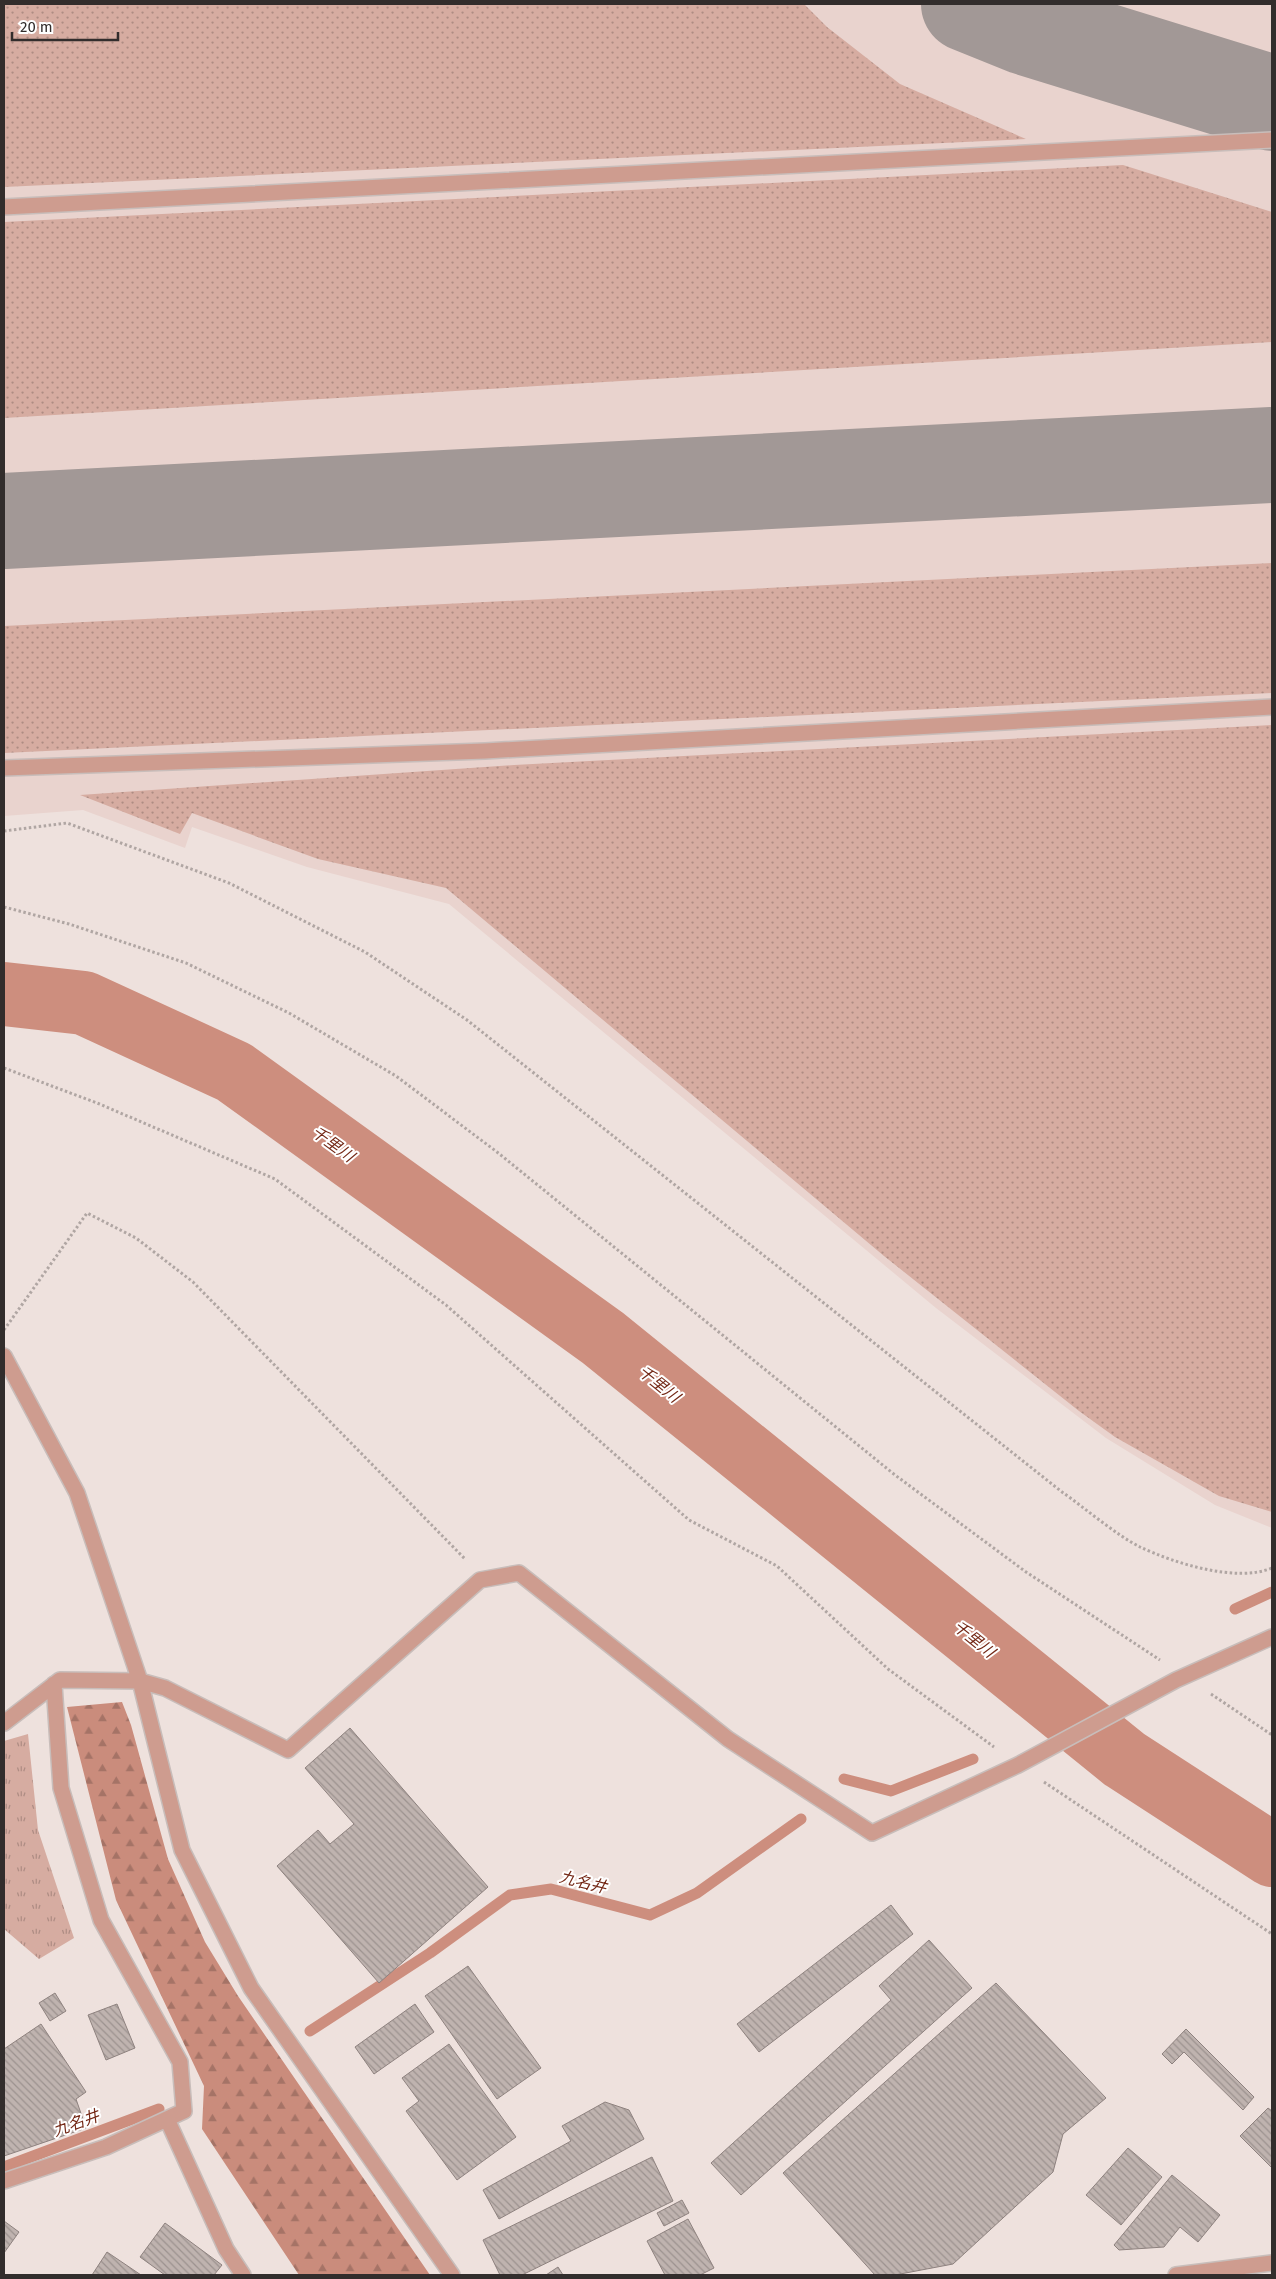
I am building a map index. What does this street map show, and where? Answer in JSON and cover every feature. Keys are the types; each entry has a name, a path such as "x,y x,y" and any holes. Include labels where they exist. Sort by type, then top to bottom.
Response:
{"street":[{"path":"4,206 1272,140"},
{"path":"4,768 485,752 1272,707"},
{"path":"4,1356 77,1493 140,1681 182,1850 251,1988 452,2275"},
{"path":"4,1723 60,1680 140,1681 165,1688 288,1750 480,1580 519,1573 728,1739 872,1833 1024,1762 1180,1678 1272,1637"},
{"path":"4,2181 106,2147 184,2111 180,2062 101,1920 61,1788 54,1684"},
{"path":"167,2119 226,2249 243,2275"},
{"path":"1176,2275 1272,2263"}],"path":[{"path":"4,830 67,823 229,883 365,952 467,1020 1062,1492 1140,1546 1210,1572 1262,1572 1272,1568"},
{"path":"4,907 69,924 186,963 289,1013 396,1076 497,1152 895,1475 1026,1572 1180,1678 1272,1735"},
{"path":"4,1068 97,1103 275,1179 446,1305 689,1520 777,1566 888,1669 1272,1934"},
{"path":"4,1330 87,1213 136,1238 193,1282 469,1563 480,1580"}],"shaded area":[{"path":"4,4 1272,4 1272,1528 1215,1505 1106,1438 936,1308 449,904 307,867 192,827 185,848 83,810 4,816"}],"green space":[{"path":"4,4 804,4 827,27 900,84 1026,139 4,187"},
{"path":"1123,165 1272,212 1272,342 4,418 4,222"},
{"path":"1272,563 1272,693 4,753 4,626"},
{"path":"1272,725 1272,1512 1219,1496 1115,1437 1079,1411 884,1256 446,888 318,859 192,813 180,834 80,795 514,765"},
{"path":"122,1702 131,1725 168,1859 205,1942 238,1996 430,2275 299,2275 202,2129 204,2086 116,1900 67,1707"},
{"path":"28,1734 38,1830 74,1938 39,1959 4,1929 4,1741"}],"building":[{"path":"350,1728 488,1887 379,1983 277,1866 318,1830 330,1844 354,1824 305,1768"},
{"path":"891,1905 913,1934 759,2052 737,2024"},
{"path":"929,1940 972,1988 741,2195 711,2163 891,2000 879,1986"},
{"path":"468,1966 541,2068 497,2099 425,1996"},
{"path":"996,1983 1106,2098 1063,2134 1053,2172 953,2264 895,2275 875,2275 783,2173"},
{"path":"55,1993 66,2011 50,2021 39,2003"},
{"path":"117,2004 135,2048 106,2060 88,2015"},
{"path":"415,2004 434,2032 374,2074 355,2047"},
{"path":"41,2024 86,2092 76,2099 86,2128 4,2156 4,2049"},
{"path":"1186,2029 1254,2097 1243,2110 1184,2052 1172,2064 1162,2054"},
{"path":"449,2044 516,2137 457,2180 406,2111 419,2101 402,2078"},
{"path":"605,2102 629,2110 644,2139 499,2219 483,2190 571,2141 562,2126"},
{"path":"1268,2108 1272,2111 1272,2168 1240,2136"},
{"path":"1128,2148 1162,2177 1121,2225 1086,2195"},
{"path":"652,2157 673,2201 522,2275 500,2275 483,2240"},
{"path":"1172,2175 1220,2215 1198,2242 1180,2227 1164,2247 1119,2250 1114,2245"},
{"path":"682,2200 689,2213 664,2226 657,2213"},
{"path":"688,2219 714,2268 700,2275 665,2275 647,2241"},
{"path":"4,2221 19,2232 4,2253"},
{"path":"165,2223 222,2265 214,2275 165,2275 140,2257"},
{"path":"107,2252 141,2275 92,2275"},
{"path":"558,2267 563,2275 546,2275"}],"waterway":[{"name":"千里川","path":"4,994 84,1003 234,1072 603,1338 1124,1759 1272,1855"},
{"name":"九名井","path":"1235,1609 1272,1592"},
{"name":"九名井","path":"844,1779 891,1791 973,1759"},
{"name":"九名井","path":"310,2031 430,1953 510,1895 551,1889 650,1915 697,1893 801,1819"},
{"name":"九名井","path":"4,2167 159,2109"}],"taxiway":[{"path":"969,4 1026,27 1272,103"},
{"path":"4,521 1272,455"}]}
